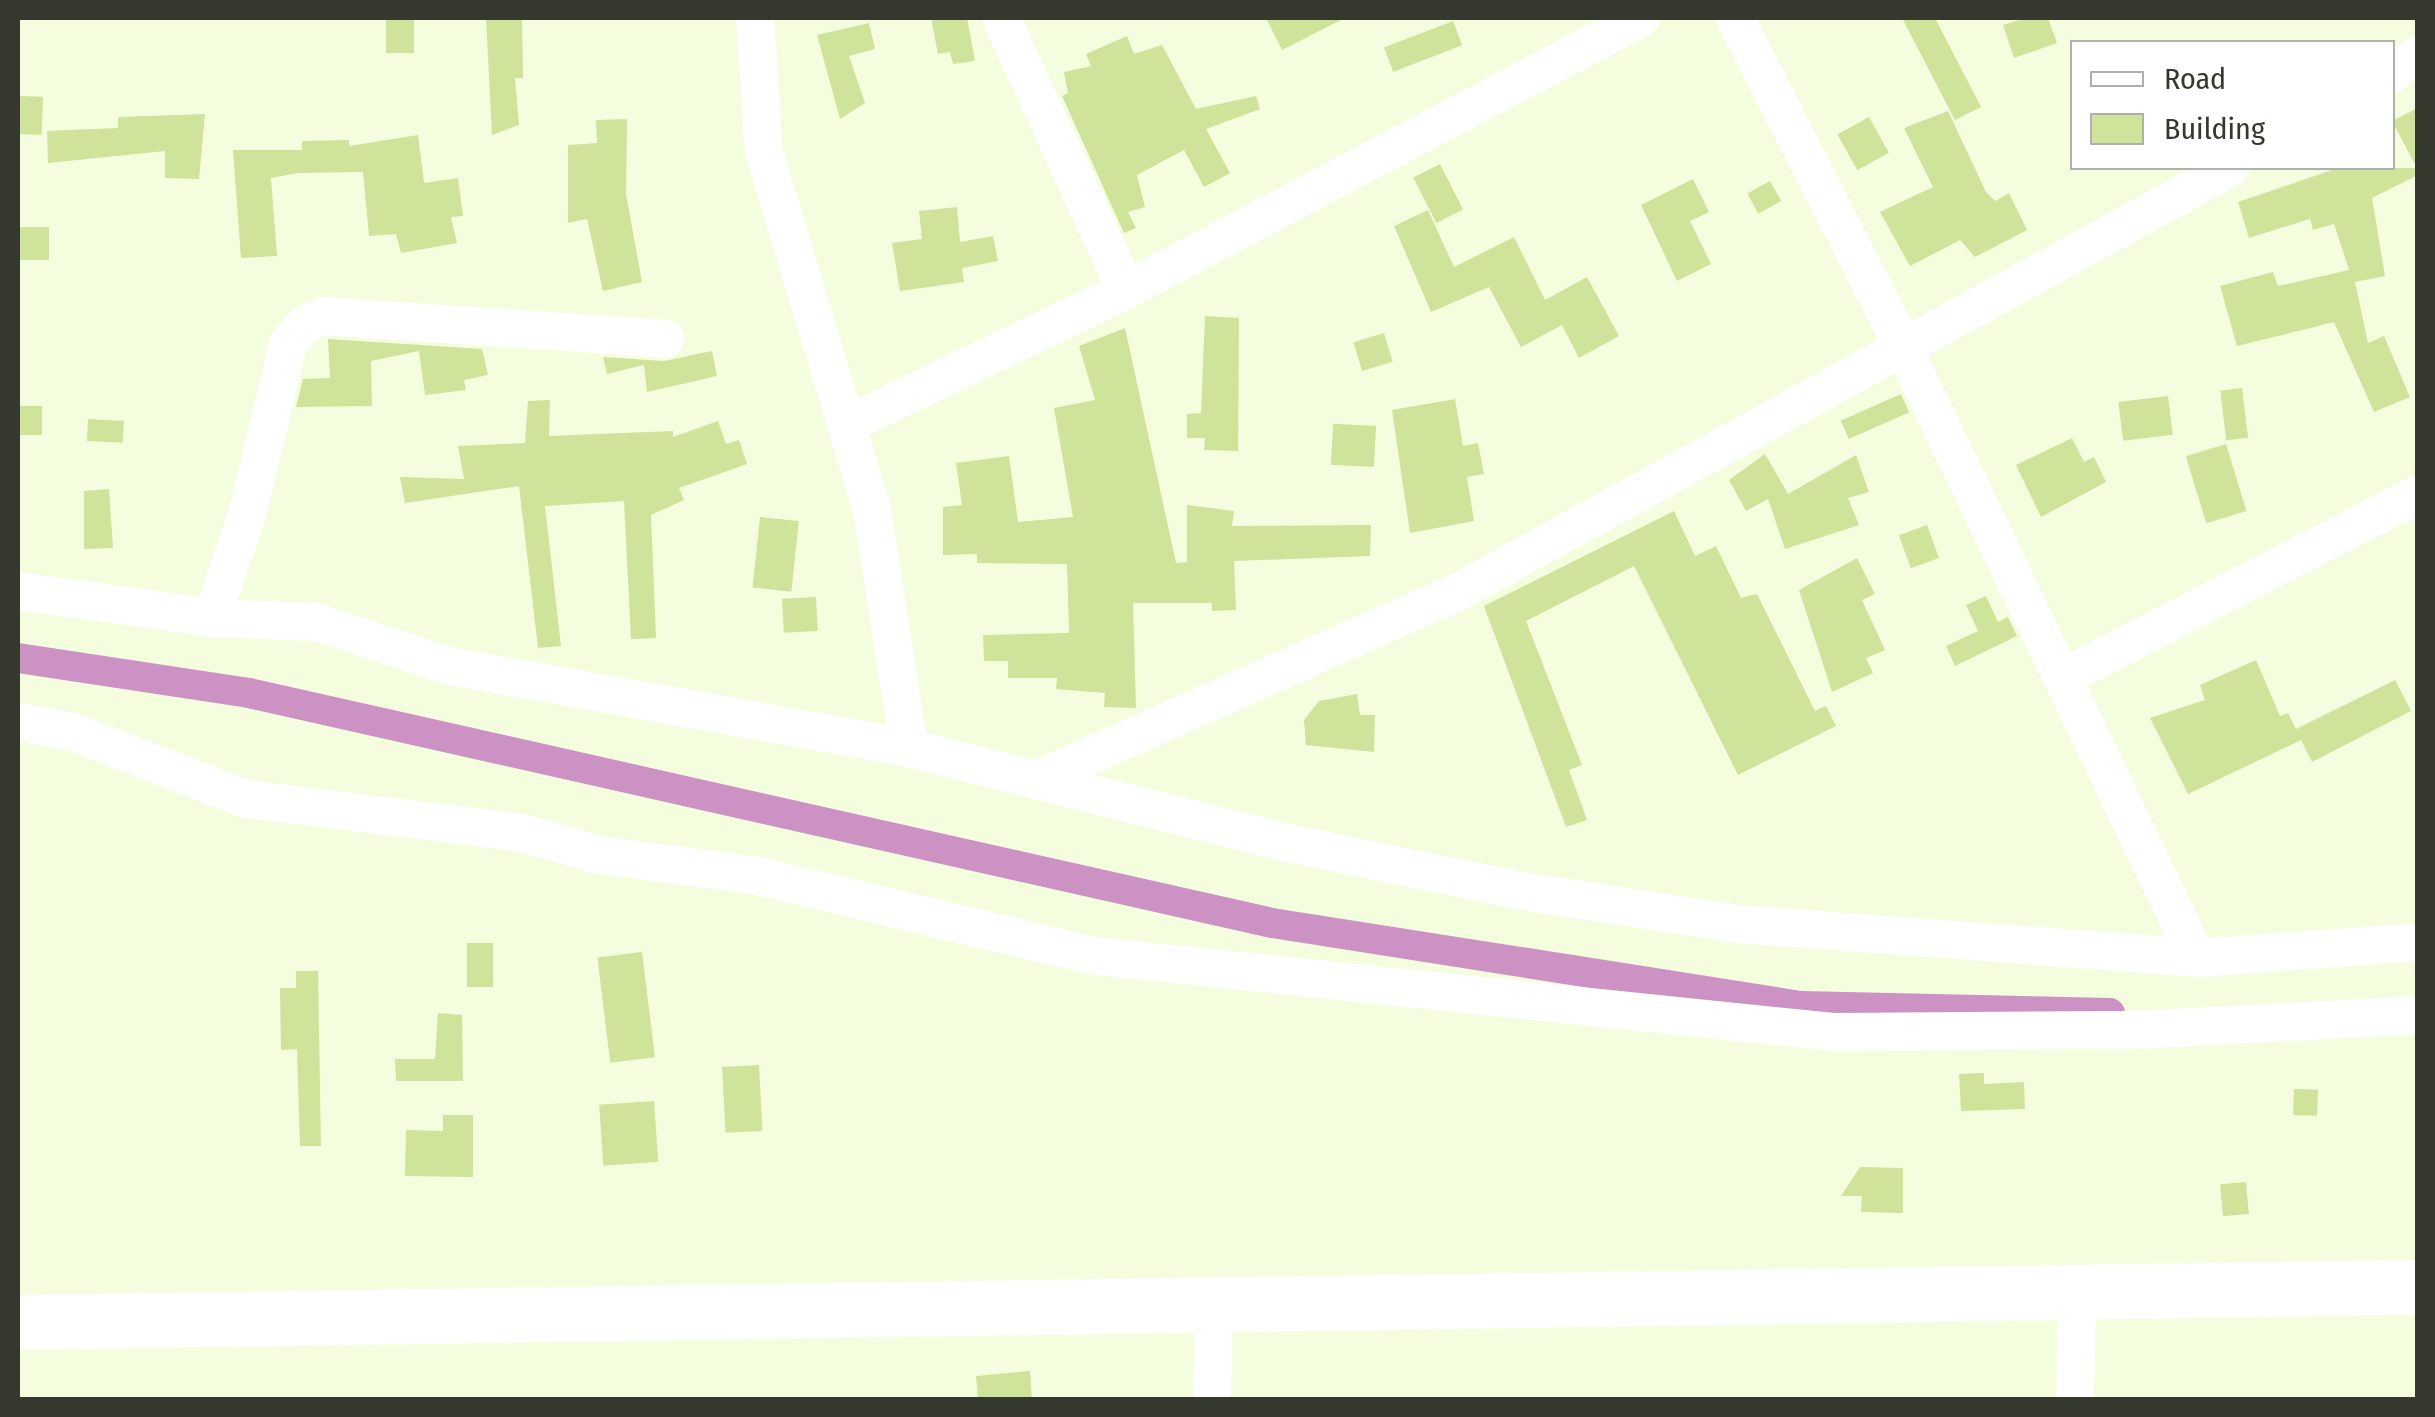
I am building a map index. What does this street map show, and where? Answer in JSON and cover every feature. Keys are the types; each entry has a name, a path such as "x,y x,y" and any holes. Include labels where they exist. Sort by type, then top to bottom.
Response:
{"highway":[{"path":"18,1322 2418,1287"}],"street":[{"path":"756,18 773,192 850,423 872,508 910,748"},
{"path":"1002,18 1126,290"},
{"path":"850,423 1126,290 1641,18"},
{"path":"1734,18 1903,347 2197,958"},
{"path":"2395,72 2418,55"},
{"path":"1042,777 1456,593 2226,170"},
{"path":"212,618 248,511 288,344 304,325 323,316 666,338"},
{"path":"2064,677 2418,494"},
{"path":"18,591 212,618 316,622 448,666 910,748 1042,777 1288,843 1522,891 1738,924 2197,958 2418,942"},
{"path":"18,722 73,732 246,800 522,833 599,855 754,875 1095,956 1590,1002 1833,1032 2136,1030 2418,1015"},
{"path":"2076,1400 2077,1291"},
{"path":"1212,1400 1214,1304"}],"building":[{"path":"386,18 414,18 414,53 386,53"},
{"path":"486,18 522,18 523,78 515,78 519,125 492,135"},
{"path":"931,18 967,18 975,61 953,64 950,52 938,54"},
{"path":"1266,18 1345,18 1282,50"},
{"path":"1902,18 1935,18 1981,107 1955,120"},
{"path":"2026,18 2048,18 2057,43 2014,58 2003,25"},
{"path":"1453,21 1462,45 1393,72 1384,48"},
{"path":"869,23 875,49 849,56 865,103 840,119 817,35"},
{"path":"1127,36 1134,54 1162,45 1196,109 1256,96 1260,109 1206,129 1230,173 1204,187 1184,150 1137,175 1145,207 1128,212 1136,228 1124,233 1062,96 1068,93 1064,72 1091,66 1086,54"},
{"path":"18,96 43,97 42,135 18,134"},
{"path":"2418,108 2418,175 2372,198 2385,276 2355,282 2368,343 2384,336 2410,397 2374,412 2334,322 2237,346 2220,286 2273,272 2278,286 2349,270 2334,224 2313,230 2310,219 2249,238 2238,202 2332,170 2417,168 2395,120"},
{"path":"1948,111 1986,192 1995,201 2009,193 2027,230 1975,257 1960,240 1910,266 1880,212 1933,187 1904,128"},
{"path":"205,114 199,179 165,178 165,151 48,163 47,131 118,128 118,117"},
{"path":"1869,117 1889,153 1857,170 1838,134"},
{"path":"627,119 626,194 642,282 603,291 587,219 568,223 568,145 597,143 596,120"},
{"path":"418,135 424,183 458,178 463,216 451,217 457,243 401,253 396,234 369,236 363,172 297,173 271,178 277,256 241,258 233,150 302,150 302,141 349,140 349,146"},
{"path":"1440,164 1463,209 1436,223 1413,178"},
{"path":"1693,179 1709,212 1690,221 1711,264 1677,281 1641,205"},
{"path":"1770,181 1781,201 1758,214 1747,194"},
{"path":"957,207 960,242 993,236 998,261 962,268 964,282 900,291 892,243 922,239 919,211"},
{"path":"1428,210 1454,267 1514,237 1545,300 1587,277 1619,336 1579,358 1562,325 1521,347 1489,287 1431,312 1394,226"},
{"path":"18,227 49,227 49,260 18,260"},
{"path":"1205,316 1239,318 1238,451 1204,450 1205,438 1187,438 1187,414 1201,413"},
{"path":"1125,328 1176,563 1187,562 1187,505 1234,511 1232,526 1371,525 1370,556 1234,561 1236,610 1212,611 1212,603 1133,603 1136,708 1104,707 1105,693 1056,689 1057,678 1008,678 1008,661 984,661 983,635 1069,633 1067,564 977,563 977,554 943,555 943,507 962,505 956,463 1009,456 1018,522 1073,517 1054,408 1095,400 1079,346"},
{"path":"1384,333 1393,362 1362,371 1353,342"},
{"path":"328,339 482,349 488,375 464,380 466,390 425,395 419,351 371,361 372,406 296,407 303,379 330,378"},
{"path":"712,351 717,376 647,392 644,365 607,374 603,357 664,361"},
{"path":"2242,388 2248,438 2226,440 2220,391"},
{"path":"1901,394 1909,412 1849,439 1841,421"},
{"path":"2168,396 2173,435 2123,441 2118,402"},
{"path":"1455,399 1463,446 1478,443 1484,474 1467,477 1474,521 1410,533 1392,410"},
{"path":"550,400 549,436 673,431 673,437 718,421 726,444 739,440 747,464 679,488 684,500 651,515 656,638 631,639 624,501 545,506 561,646 538,648 519,486 405,503 400,477 464,479 458,446 525,443 528,401"},
{"path":"18,406 42,406 42,435 18,435"},
{"path":"88,419 124,421 123,443 87,441"},
{"path":"1333,424 1376,426 1374,467 1331,465"},
{"path":"2072,438 2084,462 2094,457 2106,482 2041,517 2016,465"},
{"path":"2226,444 2246,511 2206,523 2186,456"},
{"path":"1765,454 1788,494 1856,455 1869,492 1848,498 1859,525 1785,549 1768,499 1746,511 1729,480"},
{"path":"109,489 113,548 84,549 84,491"},
{"path":"1674,511 1695,556 1716,546 1741,598 1757,594 1815,711 1826,706 1836,726 1738,775 1634,566 1526,621 1582,765 1569,770 1587,820 1566,827 1484,606"},
{"path":"760,517 799,521 791,592 753,588"},
{"path":"1927,525 1939,558 1911,568 1899,535"},
{"path":"1857,558 1875,594 1862,600 1885,650 1866,658 1873,673 1832,692 1799,590"},
{"path":"1986,596 1998,622 2008,617 2017,636 1955,666 1946,646 1978,631 1966,605"},
{"path":"816,597 818,631 784,633 782,599"},
{"path":"2256,660 2280,716 2288,713 2296,729 2395,680 2411,711 2312,762 2301,740 2188,794 2150,718 2205,700 2200,685"},
{"path":"1357,694 1360,715 1375,715 1374,752 1306,745 1304,720 1319,701"},
{"path":"467,943 493,943 493,987 467,987"},
{"path":"642,952 655,1057 610,1063 597,957"},
{"path":"296,971 318,971 321,1146 300,1146 297,1049 281,1050 280,988 296,988"},
{"path":"438,1013 462,1015 463,1081 396,1081 395,1059 435,1059"},
{"path":"759,1065 762,1131 726,1133 722,1067"},
{"path":"1984,1073 1984,1084 2024,1082 2025,1109 1961,1111 1959,1074"},
{"path":"2294,1089 2318,1090 2317,1116 2293,1115"},
{"path":"654,1101 658,1162 603,1166 599,1105"},
{"path":"443,1115 473,1115 473,1177 405,1176 406,1130 443,1131"},
{"path":"1860,1167 1903,1168 1903,1213 1861,1212 1862,1196 1841,1196"},
{"path":"2246,1182 2249,1214 2223,1216 2220,1184"},
{"path":"1030,1371 1032,1400 978,1400 976,1376"}],"waterway":[{"path":"18,658 249,693 1272,923 1801,1006 2110,1013"}]}
